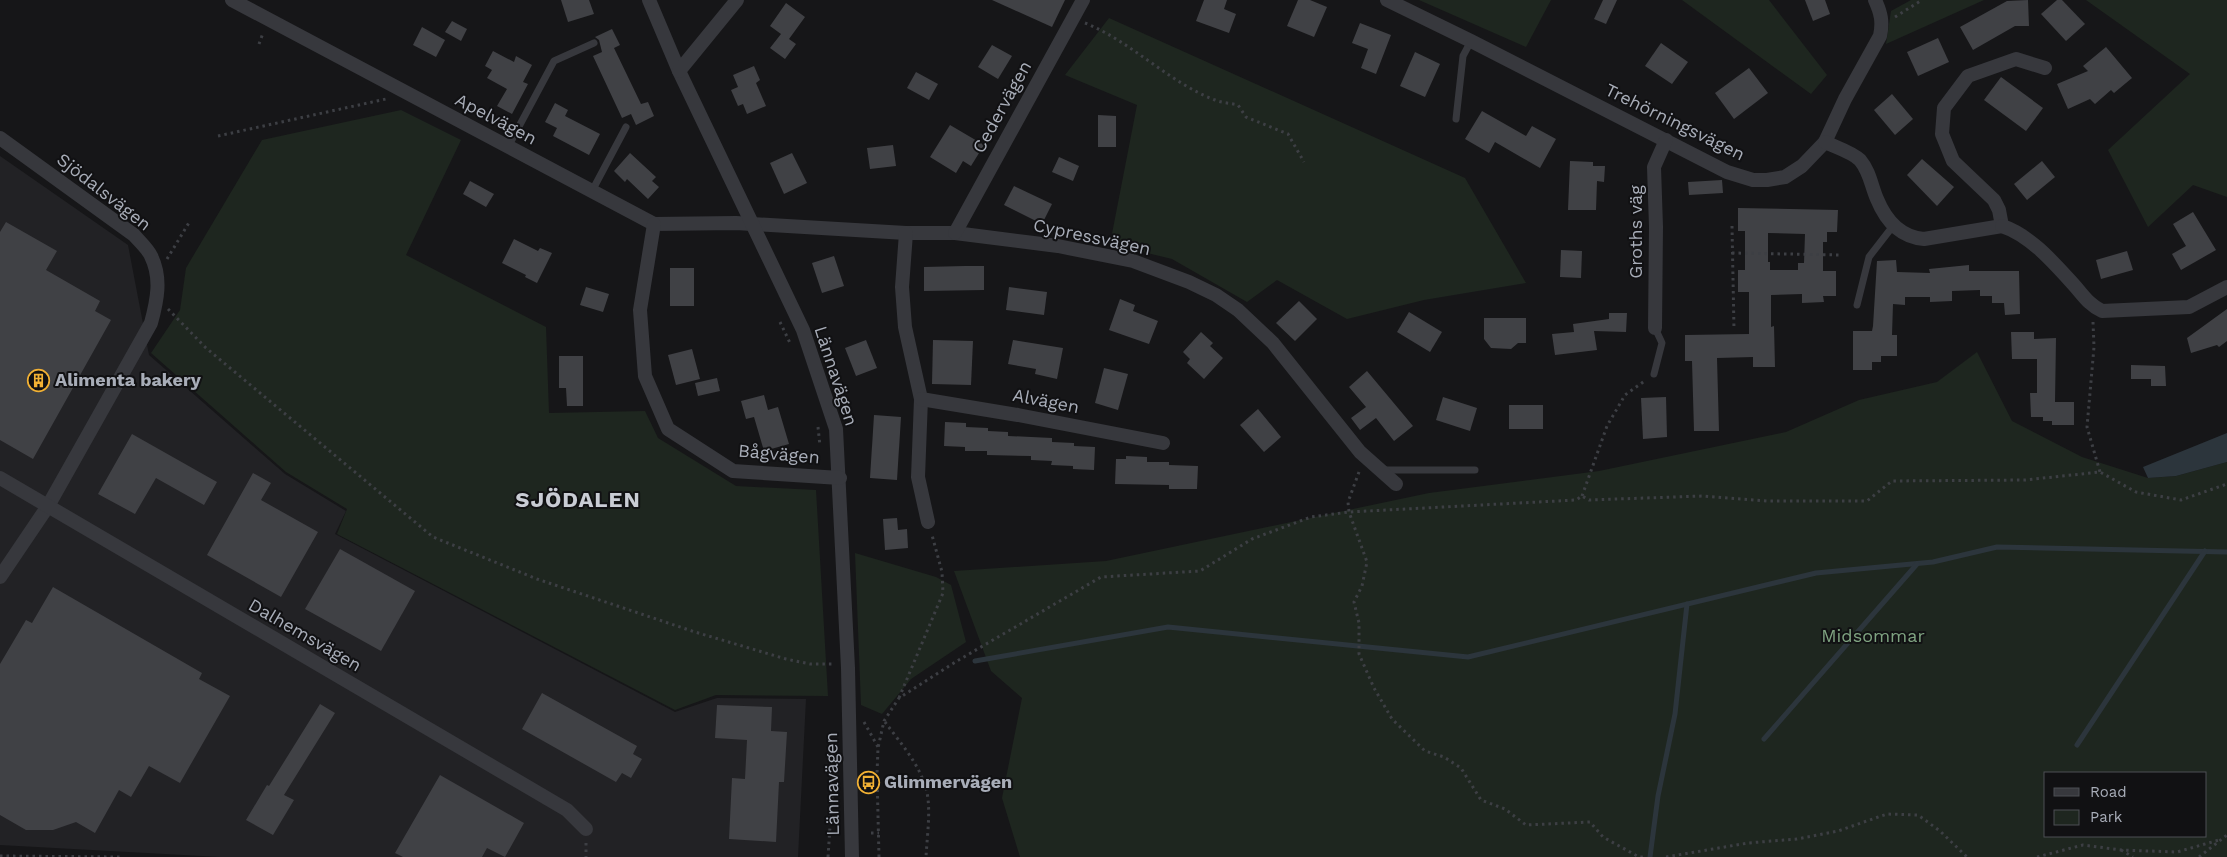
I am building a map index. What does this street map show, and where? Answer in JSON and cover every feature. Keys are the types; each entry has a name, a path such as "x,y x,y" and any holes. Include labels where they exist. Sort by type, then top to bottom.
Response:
{"street":[{"name":"Apelvägen","path":"232,0 654,224 736,223 753,226"},
{"name":"Lännavägen","path":"649,0 679,71 803,330 836,429 840,478 848,675 852,857"},
{"path":"679,71 737,0"},
{"name":"Cedervägen","path":"955,233 1083,0"},
{"name":"Trehörningsvägen","path":"1387,0 1471,40 1727,172 1753,180 1785,176 1802,166 1825,142 1845,99 1880,36 1882,25"},
{"path":"1875,0 1882,16 1882,25"},
{"path":"2002,226 1999,210 1994,200 1952,161 1942,134 1944,108 1968,76 2016,59 2045,68"},
{"name":"Sjödalsvägen","path":"0,138 134,235 151,256 157,276 158,298 151,322 48,506 0,577"},
{"name":"Groths väg","path":"1655,328 1654,167 1666,140"},
{"path":"1825,142 1859,159 1872,178 1877,199 1893,226 1901,233 1914,238 1924,239 2002,226 2017,231 2051,260 2092,306 2102,311 2189,307 2227,287"},
{"name":"Bågvägen","path":"654,224 640,310 645,376 668,429 733,471 840,478"},
{"name":"Cypressvägen","path":"753,226 906,233 955,233 1058,246 1133,262 1189,282 1216,295 1238,310 1273,343 1360,452 1396,484"},
{"path":"906,233 902,288 905,327 921,399 918,477 928,522"},
{"name":"Alvägen","path":"921,399 1018,415 1163,443"},
{"name":"Dalhemsvägen","path":"0,478 567,810 586,830"}],"lane":[{"path":"1456,119 1463,56 1471,40"},
{"path":"508,147 554,61 594,43"},
{"path":"592,191 626,127"},
{"path":"1857,305 1869,257 1893,226"},
{"path":"1654,374 1662,343 1655,328"},
{"path":"1381,470 1475,470"}],"path":[{"path":"1882,25 1922,0"},
{"path":"1073,18 1100,29 1185,84 1215,100 1238,105 1246,117 1288,134 1304,162"},
{"path":"218,136 408,94"},
{"path":"157,276 190,221"},
{"path":"1732,226 1734,330"},
{"path":"1732,253 1841,255"},
{"path":"158,298 206,348 433,537 537,579 695,632 786,659 810,664 837,664 837,657"},
{"path":"2092,306 2094,347 2086,427 2100,472"},
{"path":"776,313 792,349"},
{"path":"899,698 957,661 1100,577 1200,571 1252,539 1311,517 1349,512 1576,500 1582,496 1607,426 1625,395 1654,374"},
{"path":"817,422 820,450"},
{"path":"1368,459 1360,469 1348,502 1349,512 1368,562 1362,586 1354,602 1359,623 1359,654 1374,688 1392,719 1426,751 1444,757 1461,768 1481,800 1505,809 1526,826 1590,822 1604,837 1639,857 1644,857"},
{"path":"1582,496 1588,500 1702,496 1766,501 1867,501 1892,481 2025,480 2100,472 2136,492 2181,500 2227,484"},
{"path":"879,857 877,774 878,748 884,721 899,698 943,593 942,572 928,522"},
{"path":"884,721 911,757 925,784 928,798 926,857"},
{"path":"828,857 834,773"},
{"path":"1666,857 1748,843 1797,839 1838,831 1887,814 1918,815 1940,831 1967,857"},
{"path":"871,833 879,833"},
{"path":"2199,857 2227,835"},
{"path":"2037,857 2083,845 2121,850 2177,852 2219,840"},
{"path":"2121,850 2133,857"},
{"path":"0,856 121,857"}],"shaded area":[{"path":"0,156 128,245 149,355 285,474 346,511 335,534 675,712 717,698 806,699 798,857 220,857 0,845"},
{"path":"2227,433 2227,462 2176,476 2148,478 2143,467"}],"green space":[{"path":"1419,0 1551,0 1526,47"},
{"path":"1682,0 1769,0 1827,75 1811,94"},
{"path":"1911,0 1984,0 1886,44 1891,11"},
{"path":"2086,0 2227,0 2227,197 2193,185 2148,227 2108,150 2190,74"},
{"path":"1109,18 1465,178 1526,283 1424,300 1347,319 1277,280 1247,302 1172,259 1110,244 1137,105 1065,75"},
{"path":"401,110 461,140 406,255 546,327 549,413 645,411 658,438 736,486 816,490 828,696 716,695 675,710 337,534 347,509 286,472 151,353 180,310 186,268 262,140"},
{"name":"Midsommar","path":"1977,352 2012,421 2082,457 2148,478 2176,476 2227,462 2227,857 1020,857 1002,798 1022,698 991,671 954,571 1106,561 1429,493 1599,471 1786,432 1859,400 1937,382"},
{"path":"855,553 936,577 951,585 966,642 911,679 882,714 861,705"}],"building":[{"path":"561,0 589,0 594,14 568,22"},
{"path":"992,0 1065,0 1052,27"},
{"path":"1204,0 1227,0 1224,9 1236,14 1229,33 1196,21"},
{"path":"1298,0 1310,0 1327,7 1314,37 1287,26"},
{"path":"1603,0 1617,0 1606,24 1594,19"},
{"path":"1805,0 1825,0 1830,14 1813,21"},
{"path":"2028,0 2029,26 2015,26 1973,50 1960,27 2007,1"},
{"path":"2057,0 2062,0 2085,24 2066,41 2041,14"},
{"path":"786,3 805,17 789,39 796,44 785,59 770,48 781,34 770,26"},
{"path":"452,21 467,29 461,41 445,32"},
{"path":"1360,23 1391,35 1376,74 1361,68 1368,49 1352,43"},
{"path":"422,27 445,40 436,57 413,45"},
{"path":"612,29 620,45 614,48 641,104 648,102 654,116 636,125 631,114 622,118 593,56 602,52 599,40 595,37"},
{"path":"1938,38 1949,62 1918,76 1907,52"},
{"path":"1661,43 1688,62 1672,84 1645,66"},
{"path":"992,45 1012,56 998,79 978,67"},
{"path":"2106,47 2132,78 2114,93 2111,90 2095,104 2090,99 2068,109 2057,84 2088,71 2083,66"},
{"path":"493,51 514,62 516,56 532,65 523,82 528,84 512,114 497,106 507,89 487,78 492,70 485,66"},
{"path":"1415,52 1440,64 1425,97 1400,86"},
{"path":"754,66 760,80 756,83 766,106 747,114 743,104 738,106 731,90 738,87 733,75"},
{"path":"1749,68 1768,93 1734,119 1715,93"},
{"path":"916,72 938,84 929,100 907,88"},
{"path":"2001,77 2043,108 2026,131 1984,100"},
{"path":"1892,94 1913,119 1895,135 1874,110"},
{"path":"555,103 568,110 565,116 600,134 589,155 553,136 557,128 545,122"},
{"path":"1482,111 1526,136 1532,126 1556,139 1540,168 1495,142 1489,153 1465,139"},
{"path":"1098,115 1116,116 1116,147 1098,147"},
{"path":"950,125 984,145 971,166 963,161 956,173 930,157"},
{"path":"893,145 896,166 870,169 867,148"},
{"path":"630,153 656,177 652,181 659,187 648,199 627,179 625,182 614,171"},
{"path":"792,153 807,183 784,194 770,163"},
{"path":"1059,157 1079,166 1073,181 1052,172"},
{"path":"1922,159 1954,187 1937,206 1907,175"},
{"path":"1570,161 1593,162 1593,166 1605,166 1604,182 1597,181 1596,210 1568,210"},
{"path":"2042,161 2055,177 2027,200 2014,184"},
{"path":"1722,180 1723,193 1689,195 1688,182"},
{"path":"470,181 494,194 486,207 463,194"},
{"path":"1014,186 1052,204 1042,224 1004,205"},
{"path":"1738,208 1838,210 1837,232 1827,232 1827,242 1823,242 1823,271 1836,271 1836,296 1823,296 1824,302 1802,303 1802,294 1771,295 1771,327 1774,326 1775,367 1753,367 1753,357 1717,358 1719,431 1694,431 1692,361 1685,361 1685,335 1749,334 1749,292 1738,292 1738,270 1745,270 1745,231 1738,231","holes":["1768,233 1805,234 1804,263 1798,263 1798,270 1770,270 1770,262 1768,262"]},
{"path":"2193,212 2216,250 2181,270 2172,254 2186,246 2173,224"},
{"name":"Alimenta bakery","path":"6,222 57,251 46,270 100,301 95,311 111,320 33,459 0,440 0,232"},
{"path":"514,239 538,251 540,248 552,253 537,283 502,263"},
{"path":"1561,250 1582,251 1581,278 1560,277"},
{"path":"2127,251 2133,270 2101,279 2096,260"},
{"path":"834,256 844,286 822,293 812,263"},
{"path":"1896,260 1897,272 1930,273 1929,269 1969,265 1969,271 2019,271 2020,314 2005,315 2004,303 1992,303 1992,296 1980,296 1980,290 1952,291 1952,301 1930,302 1930,297 1905,297 1905,305 1893,304 1892,335 1897,335 1897,356 1881,356 1881,362 1872,362 1872,370 1853,370 1853,331 1872,331 1877,261"},
{"path":"984,266 984,290 924,291 924,267"},
{"path":"670,268 694,268 694,306 670,306"},
{"path":"586,287 609,294 603,312 580,305"},
{"path":"1009,287 1047,292 1044,315 1006,310"},
{"path":"1120,299 1135,305 1133,311 1158,321 1149,344 1109,330"},
{"path":"1299,301 1317,319 1295,341 1276,323"},
{"path":"2227,309 2227,341 2219,347 2217,345 2191,353 2187,338"},
{"path":"1409,312 1442,332 1430,352 1397,332"},
{"path":"1609,313 1627,313 1626,332 1594,331 1597,350 1555,355 1552,334 1574,332 1573,324 1609,319"},
{"path":"1484,318 1526,318 1526,343 1518,343 1511,349 1491,348 1484,339"},
{"path":"1201,332 1213,343 1210,346 1223,358 1204,379 1187,363 1190,359 1183,352"},
{"path":"2011,332 2034,332 2034,339 2056,338 2055,402 2074,402 2074,425 2052,425 2052,421 2043,421 2043,417 2031,417 2030,393 2037,393 2037,359 2012,359"},
{"path":"866,340 877,368 856,376 845,348"},
{"path":"933,340 973,341 971,385 932,384"},
{"path":"1013,340 1063,348 1057,379 1035,374 1036,369 1008,364"},
{"path":"692,349 700,379 676,385 668,355"},
{"path":"559,356 583,356 583,406 567,406 566,388 559,388"},
{"path":"2131,365 2165,366 2166,386 2151,386 2151,379 2131,379"},
{"path":"1104,368 1128,374 1118,410 1095,403"},
{"path":"1367,371 1413,426 1394,441 1376,418 1360,430 1351,418 1366,407 1349,387"},
{"path":"717,378 720,391 698,396 695,383"},
{"path":"764,395 768,410 778,407 789,444 764,451 754,417 746,419 741,401"},
{"path":"1443,397 1477,408 1470,431 1436,420"},
{"path":"1666,397 1667,437 1643,439 1641,398"},
{"path":"1509,405 1543,405 1543,429 1509,429"},
{"path":"1258,409 1281,437 1264,452 1240,425"},
{"path":"874,415 901,417 897,480 870,478"},
{"path":"945,422 966,423 966,427 988,428 988,431 1008,432 1008,436 1052,438 1052,442 1074,443 1074,446 1095,447 1094,470 1073,469 1073,466 1051,465 1052,461 1031,460 1031,456 987,455 987,451 965,451 965,447 944,446"},
{"path":"132,434 217,482 204,505 156,478 135,514 98,494"},
{"path":"1126,456 1147,457 1147,462 1169,462 1169,465 1198,466 1197,489 1169,489 1169,485 1115,484 1116,459 1126,459"},
{"path":"253,473 271,483 261,500 318,532 281,597 207,555"},
{"path":"897,518 898,530 907,529 908,548 885,550 883,519"},
{"path":"340,549 415,591 381,651 305,609"},
{"path":"53,587 202,673 199,679 230,696 180,783 149,766 131,797 119,790 95,833 76,822 53,830 26,830 0,815 0,664 26,620 32,623"},
{"path":"542,693 637,746 633,754 642,759 631,778 622,773 616,782 522,729"},
{"path":"320,704 335,713 284,795 294,800 273,835 246,820"},
{"path":"717,705 772,707 771,731 787,732 784,782 779,782 776,842 729,839 732,778 745,779 747,740 715,738"},
{"path":"440,775 524,823 505,857 487,848 482,857 403,857 395,853"}],"waterway":[{"path":"975,661 1168,627 1468,657 1816,573 1933,562 1997,547 2227,552"},
{"path":"2077,745 2205,551"},
{"path":"1764,739 1917,564"},
{"path":"1650,857 1658,796 1675,714 1687,604"}],"place":[{"name":"Alimenta bakery","path":"39,380"},
{"name":"Glimmervägen","path":"868,782"}],"district":[{"name":"SJÖDALEN","path":"578,499"}]}
